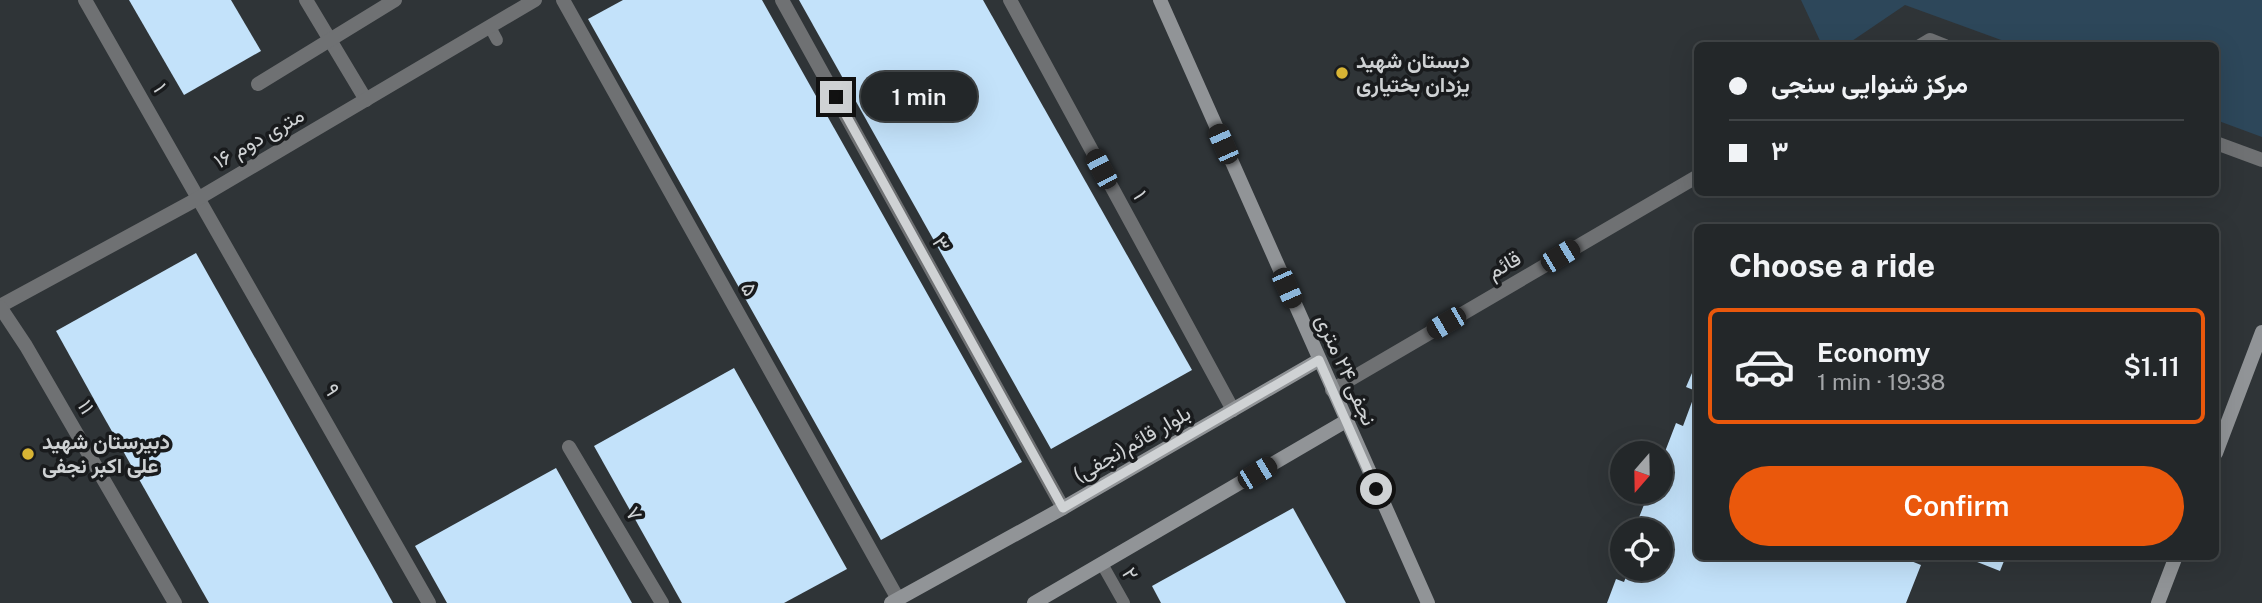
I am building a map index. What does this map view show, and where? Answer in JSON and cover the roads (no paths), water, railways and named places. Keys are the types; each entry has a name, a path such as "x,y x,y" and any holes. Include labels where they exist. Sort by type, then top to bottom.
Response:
{"street":[{"name":"۱","path":"85,0 199,198"},
{"path":"306,0 366,100"},
{"path":"258,83 395,0"},
{"name":"۱۶ متری دوم","path":"0,306 199,198 366,100 493,34 535,0"},
{"name":"۵","path":"563,0 894,601"},
{"name":"۳","path":"782,0 1063,508"},
{"name":"۱","path":"1010,0 1233,410"},
{"name":"نجفی ۲۴ متری","path":"1160,0 1428,603"},
{"path":"2219,145 2262,160"},
{"name":"قائم","path":"1332,390 1694,178"},
{"name":"۹","path":"199,198 429,603"},
{"name":"۱۱","path":"0,306 175,603"},
{"path":"2219,445 2262,332"},
{"name":"بلوار قائم(نجفی)","path":"894,601 1063,508 1319,360"},
{"path":"1034,603 1346,421"},
{"name":"۷","path":"569,447 662,603"},
{"path":"2158,603 2174,560"}],"lane":[{"name":"۲","path":"1102,564 1124,603"}],"place":[{"name":"دبستان شهید یزدان بختیاری","path":"1342,73"},
{"name":"دبیرستان شهید علی اکبر نجفی","path":"28,454"}]}
